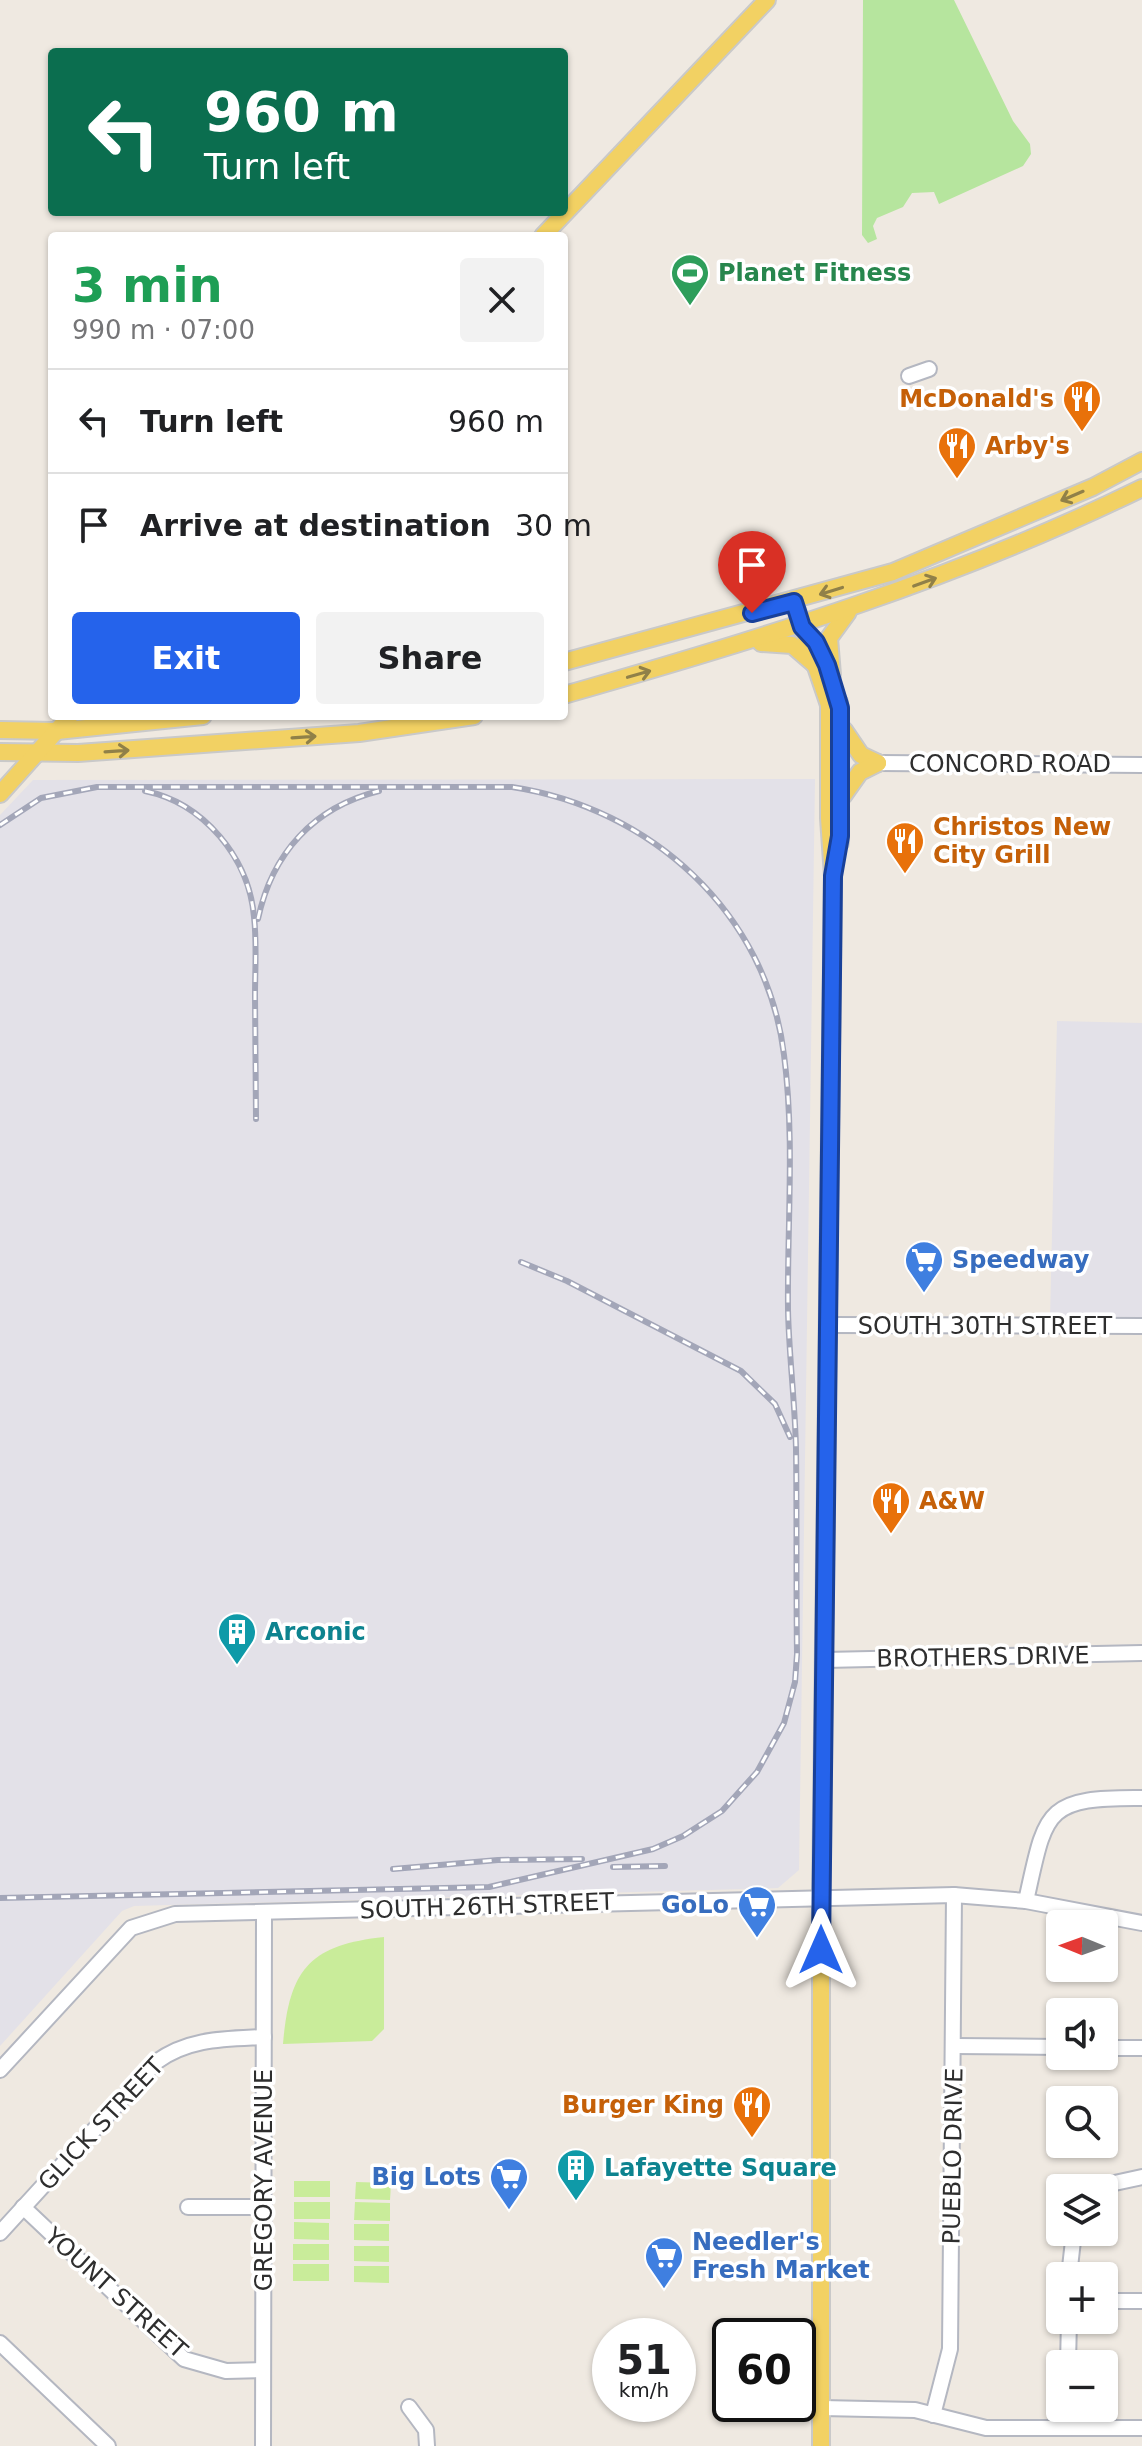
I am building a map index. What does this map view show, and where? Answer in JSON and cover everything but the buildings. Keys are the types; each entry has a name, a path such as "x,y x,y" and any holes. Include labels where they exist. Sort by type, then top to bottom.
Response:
{"main road":[{"path":"568,210 767,0"},
{"path":"547,232 562,216"},
{"path":"568,661 794,602 893,572 1093,487 1142,461"},
{"path":"568,694 802,627 969,566 1142,488"},
{"path":"794,602 802,627 826,675 852,746 878,763 854,777 841,803"},
{"path":"821,2446 821,1896 833,876 829,818 830,718 826,675 829,638 833,628 852,608"},
{"path":"735,646 792,645 826,675"},
{"path":"0,794 67,720"},
{"path":"57,731 76,720"},
{"path":"0,730 57,731 161,720"},
{"path":"0,752 78,753 359,733 447,720"},
{"path":"833,876 839,850 841,720"}],"street":[{"path":"909,376 929,369"},
{"name":"CONCORD ROAD","path":"878,763 1142,765"},
{"name":"SOUTH 30TH STREET","path":"829,1325 1142,1326"},
{"name":"BROTHERS DRIVE","path":"825,1660 1142,1653"},
{"path":"1026,1901 1042,1831 1053,1816 1093,1798 1142,1798"},
{"name":"SOUTH 26TH STREET","path":"0,2070 131,1928 175,1914 954,1895 1026,1901 1142,1923"},
{"name":"PUEBLO DRIVE","path":"933,2415 950,2349 954,1895"},
{"name":"GREGORY AVENUE","path":"263,2446 264,1913"},
{"name":"GLICK STREET","path":"0,2233 148,2070 168,2053 204,2040 264,2037"},
{"path":"954,2046 1046,2047"},
{"path":"1118,2048 1142,2048"},
{"path":"1118,2182 1142,2177"},
{"name":"YOUNT STREET","path":"23,2207 184,2359 226,2371 262,2370"},
{"path":"188,2207 264,2207"},
{"path":"1118,2301 1142,2301"},
{"path":"1,2345 108,2446"},
{"path":"409,2407 426,2430 427,2446"},
{"path":"822,2408 892,2408 986,2428 1142,2428"},
{"path":"1067,2422 1067,2428"}],"shaded area":[{"path":"815,779 799,1870 778,1888 134,1906 122,1911 0,2046 0,815 33,780"},
{"path":"1057,1021 1142,1023 1142,1320 1050,1319"}],"green space":[{"path":"863,0 954,0 1013,121 1030,144 1031,154 1023,166 939,204 934,192 912,193 903,207 877,218 873,226 877,239 868,243 862,235"},
{"path":"384,1937 384,2029 372,2041 283,2044 291,1997 308,1966 337,1947"},
{"path":"294,2181 330,2181 330,2197 294,2197"},
{"path":"356,2182 391,2183 390,2200 355,2199"},
{"path":"294,2202 330,2202 330,2219 294,2219"},
{"path":"355,2202 390,2203 390,2221 354,2220"},
{"path":"294,2222 329,2223 329,2240 294,2239"},
{"path":"354,2224 389,2224 389,2241 354,2240"},
{"path":"293,2244 329,2244 329,2260 293,2260"},
{"path":"354,2246 389,2246 389,2262 354,2261"},
{"path":"293,2264 329,2264 329,2281 293,2281"},
{"path":"354,2266 389,2266 389,2283 354,2282"}],"railway":[{"path":"0,825 41,798 97,787 512,787 563,799 611,818 655,844 694,876 727,913 754,956 773,1004 784,1055 790,1150 788,1310 796,1449 797,1654 795,1682 784,1723 757,1772 722,1811 683,1836 653,1849 489,1887 0,1898"},
{"path":"145,791 186,807 204,821 220,836 243,874 254,917 256,1119"},
{"path":"258,919 274,873 299,836 335,808 379,791"},
{"path":"521,1262 567,1281 741,1371 775,1404 790,1437"},
{"path":"393,1869 498,1860 582,1859"},
{"path":"613,1867 665,1866"}],"place":[{"name":"Planet Fitness","path":"690,307"},
{"name":"McDonald's","path":"1082,433"},
{"name":"Arby's","path":"957,480"},
{"name":"Christos New City Grill","path":"905,875"},
{"name":"Speedway","path":"924,1294"},
{"name":"A&W","path":"891,1535"},
{"name":"Arconic","path":"237,1666"},
{"name":"GoLo","path":"757,1939"},
{"name":"Burger King","path":"752,2139"},
{"name":"Lafayette Square","path":"576,2202"},
{"name":"Big Lots","path":"509,2211"},
{"name":"Needler's Fresh Market","path":"664,2290"}],"route":[{"path":"752,613 794,602 802,627 813,637 832,675 841,720 840,836 833,876 821,1950"}]}
